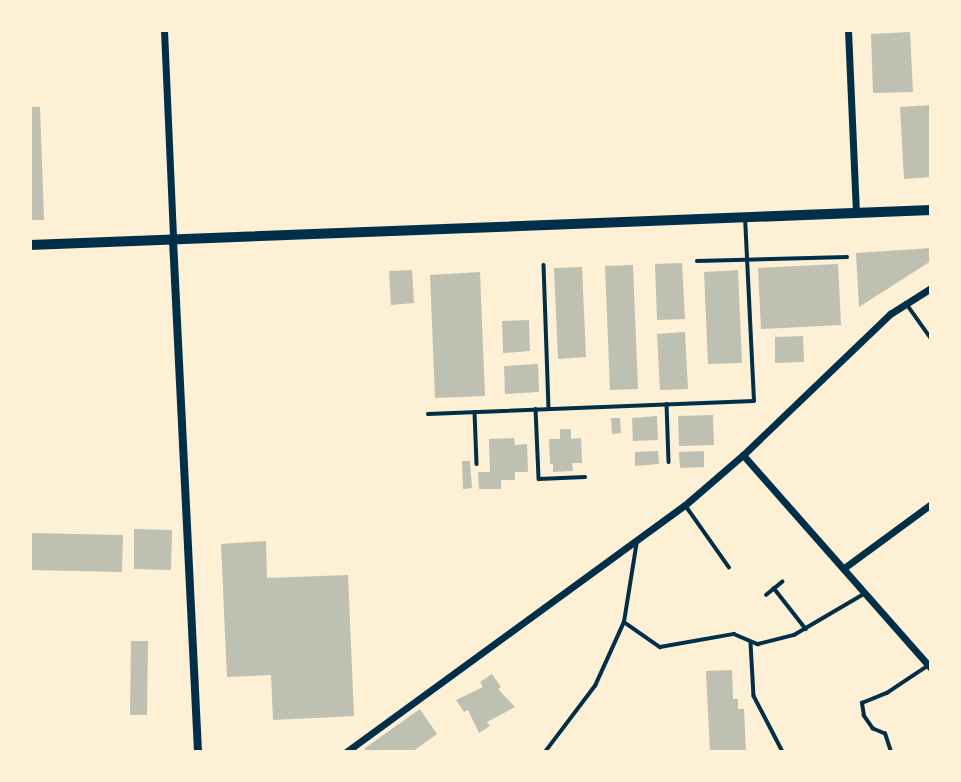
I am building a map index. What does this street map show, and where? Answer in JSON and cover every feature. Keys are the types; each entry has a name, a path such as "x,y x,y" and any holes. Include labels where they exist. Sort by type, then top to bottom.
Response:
{"main road":[{"path":"30,246 931,210"}],"street":[{"path":"164,30 198,752"},
{"path":"848,30 856,212"},
{"path":"346,752 685,505 743,455 890,314 931,288"},
{"path":"743,455 930,667"},
{"path":"844,568 931,504"}],"lane":[{"path":"428,414 754,401 744,216"},
{"path":"697,261 847,257"},
{"path":"544,265 549,409"},
{"path":"906,303 931,338"},
{"path":"667,404 669,462"},
{"path":"536,410 539,479 585,477"},
{"path":"475,412 477,464"},
{"path":"685,505 729,567"},
{"path":"545,752 594,686 624,622 637,541"},
{"path":"765,595 782,582"},
{"path":"774,588 806,629"},
{"path":"624,622 660,647 734,634 751,643 770,641 806,629 865,593"},
{"path":"751,643 754,696 783,752"},
{"path":"891,752 885,734 873,729 864,716 862,702 887,693 930,667"}],"building":[{"path":"910,32 913,92 873,93 871,34"},
{"path":"931,105 931,177 904,179 900,107"},
{"path":"30,107 40,107 44,220 30,220"},
{"path":"931,248 931,261 859,307 856,253"},
{"path":"682,263 685,319 657,320 655,264"},
{"path":"838,264 841,325 761,329 758,268"},
{"path":"633,265 638,389 610,390 605,266"},
{"path":"582,267 586,357 558,359 554,268"},
{"path":"412,270 414,303 391,305 389,271"},
{"path":"738,270 742,363 708,364 704,272"},
{"path":"480,272 485,396 435,398 430,275"},
{"path":"529,320 530,351 503,353 502,321"},
{"path":"685,332 688,389 660,390 657,334"},
{"path":"803,336 804,362 775,363 775,337"},
{"path":"538,364 539,392 505,394 504,366"},
{"path":"713,415 714,445 679,446 678,416"},
{"path":"657,416 658,440 633,441 632,418"},
{"path":"611,418 620,418 621,433 612,434"},
{"path":"560,429 571,429 571,439 581,438 582,463 572,463 573,471 553,472 553,464 550,464 549,439 560,439"},
{"path":"514,438 515,445 527,444 528,472 515,472 515,480 501,480 501,489 479,489 478,472 490,472 489,439"},
{"path":"658,451 659,464 635,466 635,452"},
{"path":"704,451 704,467 680,468 679,452"},
{"path":"462,461 470,461 472,488 463,489"},
{"path":"134,529 172,530 171,570 134,569"},
{"path":"30,533 123,535 122,572 30,570"},
{"path":"266,541 267,578 348,575 354,716 273,720 271,675 227,677 221,544"},
{"path":"131,641 148,641 147,715 130,715"},
{"path":"732,670 733,699 738,699 738,709 744,709 746,752 710,752 706,671"},
{"path":"492,674 501,687 498,689 515,707 487,722 490,726 479,733 468,710 464,712 456,700 483,687 480,682"},
{"path":"420,709 437,734 412,752 365,752 365,748"}]}
